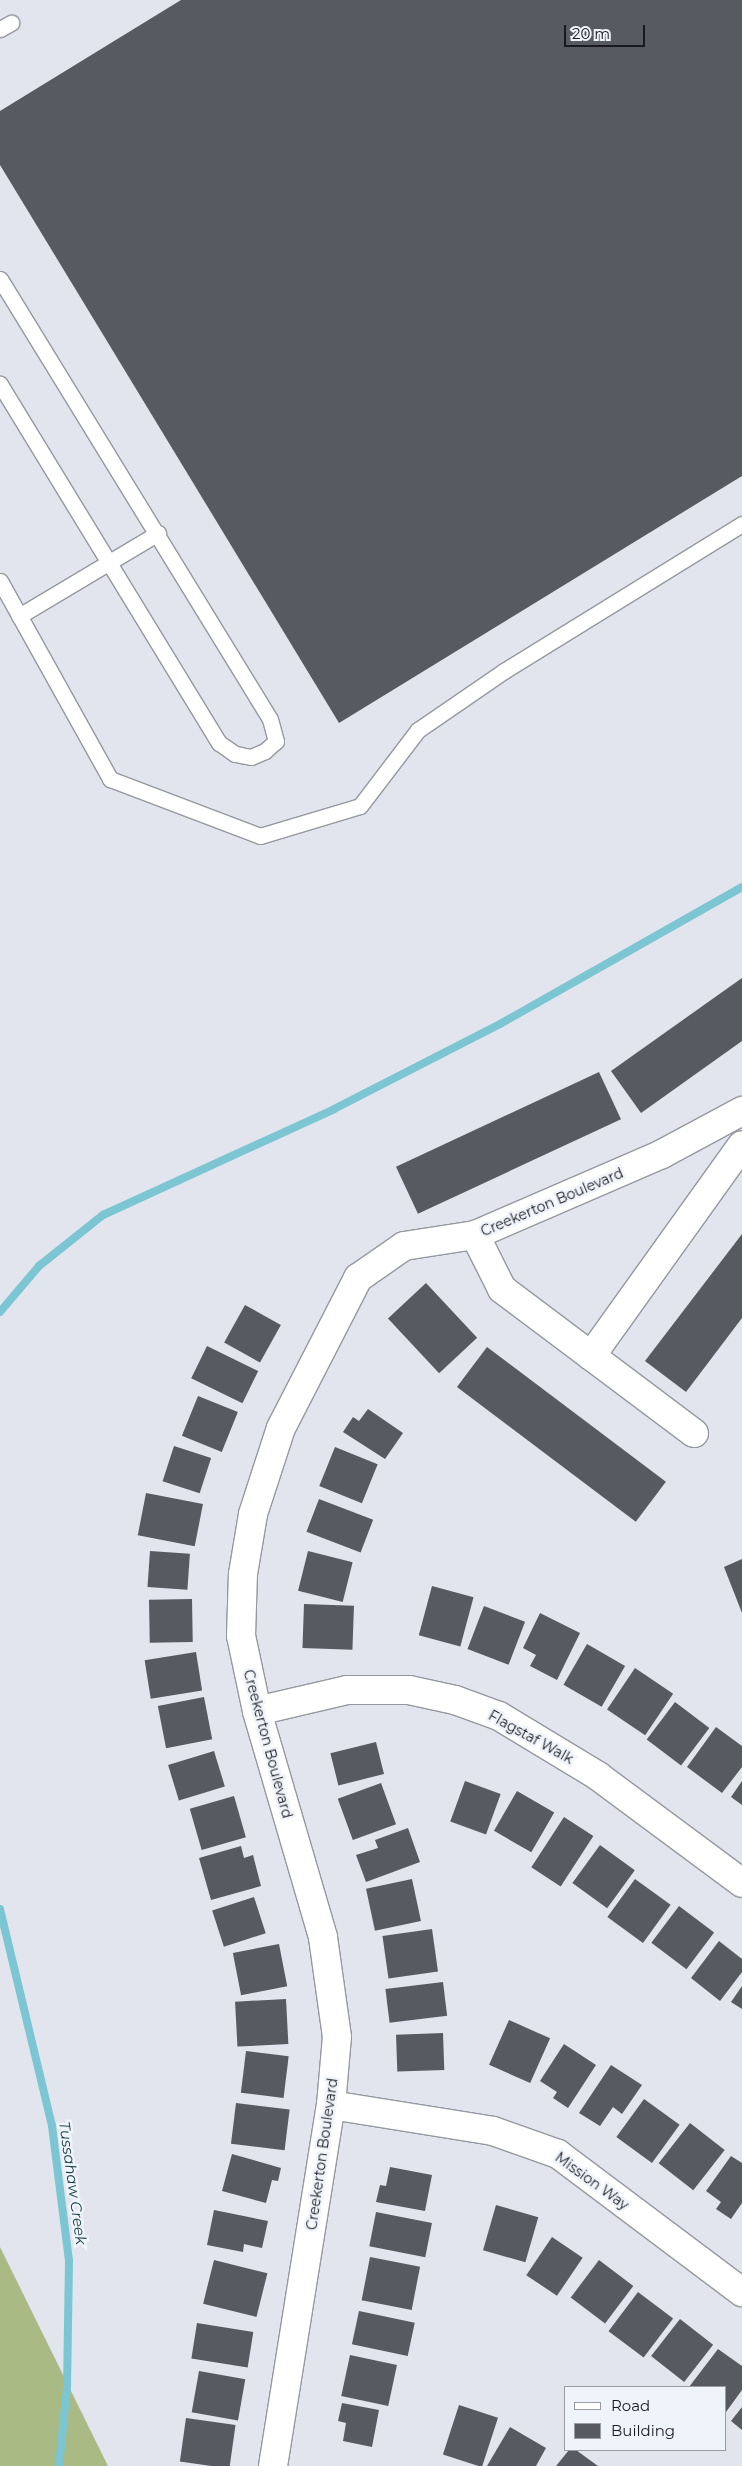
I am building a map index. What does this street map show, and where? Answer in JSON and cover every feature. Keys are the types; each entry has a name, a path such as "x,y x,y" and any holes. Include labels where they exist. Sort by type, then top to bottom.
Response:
{"street":[{"name":"Creekerton Boulevard","path":"273,2466 331,2105 337,2037 323,1937 256,1711 241,1636 243,1574 253,1514 281,1428 358,1278 404,1246 475,1235 662,1154 742,1111"},
{"path":"591,1356 742,1145"},
{"path":"475,1235 502,1289 694,1433"},
{"name":"Flagstaf Walk","path":"256,1711 347,1690 408,1690 464,1704 499,1716 598,1776 742,1883"},
{"name":"Mission Way","path":"331,2105 493,2130 558,2154 742,2292"}],"lane":[{"path":"0,384 220,743 235,754 251,757 265,751 276,740 270,719 158,533 1,284"},
{"path":"0,582 110,778 260,836 360,806 418,730 504,671 742,524"},
{"path":"19,616 158,533"}],"green space":[{"path":"0,2247 108,2466 0,2466"}],"building":[{"path":"181,0 742,0 742,476 339,723 0,165 0,111"},
{"path":"742,978 742,1041 641,1113 611,1071"},
{"path":"599,1072 621,1119 418,1214 396,1167"},
{"path":"742,1234 742,1318 686,1392 645,1361"},
{"path":"426,1283 477,1338 439,1373 388,1318"},
{"path":"245,1305 281,1325 260,1362 224,1343"},
{"path":"207,1346 258,1371 242,1403 191,1378"},
{"path":"487,1347 666,1482 636,1522 457,1387"},
{"path":"198,1396 238,1412 222,1452 182,1436"},
{"path":"368,1409 403,1433 385,1459 343,1432 353,1417 359,1421"},
{"path":"174,1446 211,1458 200,1493 163,1481"},
{"path":"335,1447 378,1464 362,1503 319,1486"},
{"path":"146,1493 203,1504 195,1546 138,1535"},
{"path":"319,1499 373,1520 361,1552 306,1532"},
{"path":"150,1551 190,1554 187,1590 147,1587"},
{"path":"308,1551 353,1562 343,1602 298,1591"},
{"path":"742,1559 742,1613 724,1567"},
{"path":"432,1586 474,1597 460,1646 419,1635"},
{"path":"192,1599 193,1642 150,1643 149,1600"},
{"path":"304,1604 354,1606 352,1650 302,1648"},
{"path":"484,1606 525,1622 509,1665 468,1649"},
{"path":"540,1613 580,1633 557,1680 530,1666 536,1655 523,1648"},
{"path":"587,1644 625,1666 602,1707 564,1685"},
{"path":"196,1652 202,1691 151,1699 145,1660"},
{"path":"635,1668 673,1694 645,1735 607,1709"},
{"path":"204,1697 212,1739 166,1748 158,1706"},
{"path":"675,1702 709,1728 681,1765 647,1740"},
{"path":"716,1727 742,1746 742,1767 722,1793 687,1767"},
{"path":"376,1742 384,1774 338,1785 330,1753"},
{"path":"214,1751 225,1786 179,1800 168,1765"},
{"path":"465,1781 501,1794 486,1834 450,1821"},
{"path":"742,1781 742,1805 731,1797"},
{"path":"381,1783 396,1824 353,1840 338,1799"},
{"path":"517,1791 554,1812 531,1852 494,1831"},
{"path":"234,1796 246,1837 202,1850 190,1809"},
{"path":"564,1817 593,1836 561,1886 531,1867"},
{"path":"408,1828 420,1862 366,1882 356,1855 378,1848 375,1840"},
{"path":"600,1845 635,1870 607,1908 572,1883"},
{"path":"241,1846 244,1858 253,1855 261,1886 211,1900 199,1858"},
{"path":"412,1879 421,1921 375,1931 366,1889"},
{"path":"635,1879 671,1905 643,1943 607,1917"},
{"path":"254,1897 266,1933 224,1947 212,1911"},
{"path":"679,1906 714,1932 686,1969 651,1943"},
{"path":"432,1929 438,1972 388,1979 382,1936"},
{"path":"719,1941 742,1959 742,1972 720,2001 691,1978"},
{"path":"279,1944 287,1986 241,1995 233,1953"},
{"path":"443,1982 447,2016 390,2023 385,1989"},
{"path":"742,1986 742,2009 731,2002"},
{"path":"286,1999 288,2044 237,2047 235,2002"},
{"path":"509,2020 550,2038 530,2083 489,2065"},
{"path":"443,2033 444,2070 397,2072 396,2035"},
{"path":"564,2044 596,2065 568,2108 553,2098 557,2092 540,2081"},
{"path":"246,2051 289,2056 284,2098 241,2093"},
{"path":"611,2065 642,2085 622,2114 613,2107 600,2126 579,2113"},
{"path":"644,2099 680,2125 652,2163 616,2137"},
{"path":"236,2103 290,2110 285,2150 231,2144"},
{"path":"690,2123 725,2150 693,2190 659,2163"},
{"path":"232,2154 281,2168 278,2181 272,2180 266,2203 222,2191"},
{"path":"731,2156 742,2163 742,2203 731,2219 716,2209 721,2202 706,2191"},
{"path":"390,2167 432,2175 425,2211 376,2202 380,2185 386,2186"},
{"path":"496,2205 538,2217 525,2262 483,2250"},
{"path":"214,2210 268,2221 262,2248 244,2244 243,2252 207,2245"},
{"path":"376,2212 432,2223 425,2257 369,2246"},
{"path":"552,2237 583,2258 557,2296 526,2275"},
{"path":"370,2257 420,2267 412,2310 362,2300"},
{"path":"214,2260 267,2273 256,2317 203,2304"},
{"path":"599,2260 633,2286 605,2323 571,2298"},
{"path":"638,2292 673,2318 644,2358 609,2331"},
{"path":"359,2311 415,2323 408,2356 352,2344"},
{"path":"680,2319 713,2345 684,2382 651,2356"},
{"path":"197,2323 253,2332 248,2367 191,2359"},
{"path":"718,2349 742,2366 742,2390 727,2411 727,2386 690,2386"},
{"path":"350,2355 397,2365 388,2406 341,2396"},
{"path":"199,2371 245,2379 238,2421 192,2412"},
{"path":"342,2403 379,2410 372,2447 343,2441 346,2423 338,2421"},
{"path":"459,2405 498,2418 482,2466 443,2454"},
{"path":"742,2407 742,2430 731,2421"},
{"path":"186,2418 236,2425 230,2466 211,2466 180,2462"},
{"path":"510,2427 546,2448 536,2466 487,2466"},
{"path":"568,2451 577,2451 598,2466 556,2466"}],"waterway":[{"path":"0,1312 39,1266 103,1215 334,1109 500,1024 742,887"},
{"name":"Tussahaw Creek","path":"0,1909 52,2126 69,2261 67,2388 59,2466"}]}
